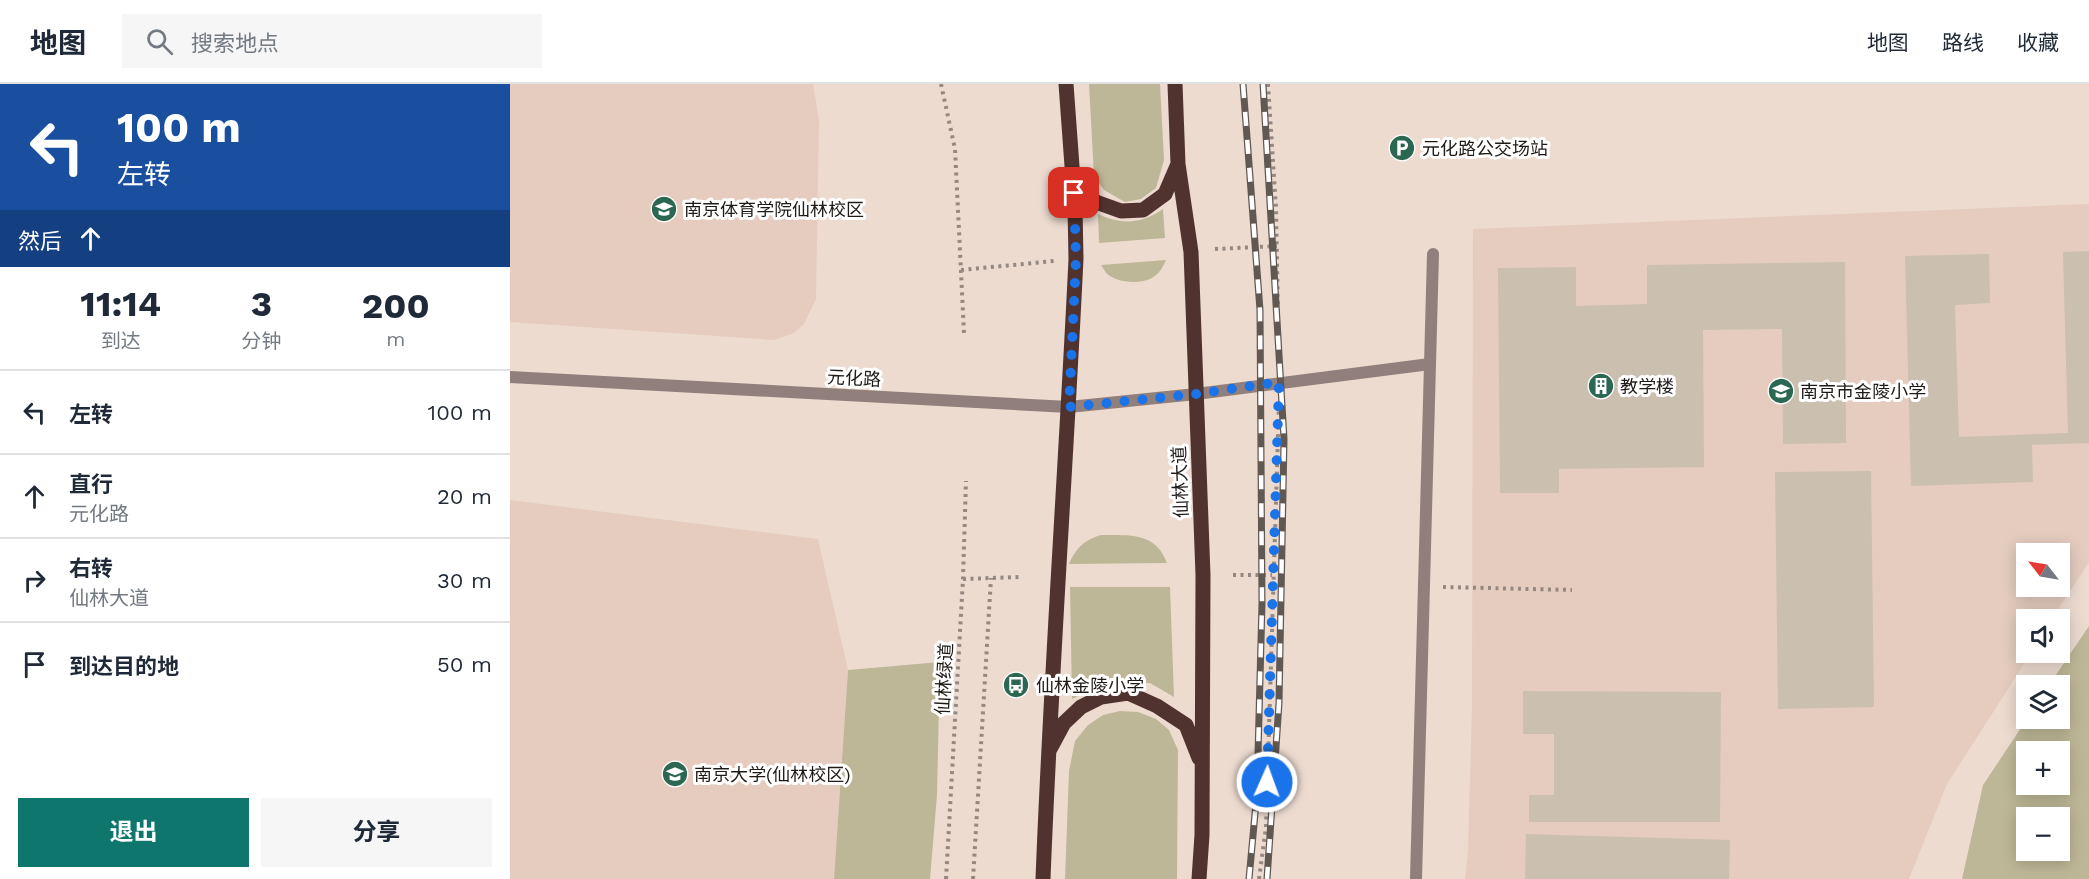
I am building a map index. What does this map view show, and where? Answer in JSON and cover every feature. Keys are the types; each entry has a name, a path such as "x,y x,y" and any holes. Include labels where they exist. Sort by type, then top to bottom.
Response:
{"main road":[{"path":"1043,879 1076,259 1066,84"},
{"name":"仙林大道","path":"1175,84 1178,164 1191,252 1203,575 1202,835 1199,879"},
{"path":"1073,179 1096,202 1121,211 1143,210 1165,194 1178,164"},
{"path":"1048,752 1064,723 1081,708 1101,697 1128,693 1157,706 1186,725 1202,766"}],"street":[{"path":"1416,879 1433,254"},
{"name":"元化路","path":"510,377 1069,407 1196,394 1430,364"}],"path":[{"path":"941,84 955,149 964,333"},
{"path":"1259,879 1266,826 1279,382 1276,208 1268,84"},
{"path":"1215,249 1277,246"},
{"path":"961,270 1054,261"},
{"name":"仙林绿道","path":"946,879 963,579 966,481"},
{"path":"1233,575 1272,575"},
{"path":"963,579 1021,577"},
{"path":"973,879 991,578"},
{"path":"1424,586 1572,590"}],"shaded area":[{"name":"南京体育学院仙林校区","path":"510,84 813,84 819,120 816,299 804,324 794,333 774,340 510,322"},
{"path":"1089,84 1160,84 1164,160 1156,188 1141,199 1125,202 1104,190 1094,176"},
{"name":"南京市金陵小学","path":"2089,204 2089,562 2070,591 2070,543 2016,543 2016,597 2066,597 2058,609 2016,609 2016,663 2025,663 1947,784 1909,879 1465,879 1468,851 1472,706 1473,229"},
{"path":"1163,209 1165,238 1099,243 1098,214 1115,220 1131,221 1147,218"},
{"path":"1166,260 1154,276 1137,282 1114,278 1107,274 1101,265"},
{"name":"南京大学(仙林校区)","path":"510,500 818,539 848,670 834,879 510,879"},
{"path":"1101,535 1140,537 1156,546 1167,563 1069,564 1081,545"},
{"path":"1070,587 1170,587 1174,697 1150,683 1111,682 1072,699"},
{"path":"2089,626 2089,879 1962,879 1983,785 2020,729 2070,729 2070,675 2056,675 2064,663 2070,663 2070,654"},
{"path":"940,662 937,795 930,879 834,879 848,670"},
{"path":"1120,711 1138,712 1156,719 1169,730 1178,750 1177,879 1065,879 1069,771 1075,741 1088,725 1103,715"}],"building":[{"path":"2089,251 2089,443 2032,445 2033,482 1911,486 1905,256 1989,254 1990,303 1955,305 1959,437 2068,433 2063,252"},
{"name":"教学楼","path":"1845,262 1846,443 1783,444 1782,329 1703,330 1704,467 1559,469 1559,493 1500,493 1498,268 1576,267 1576,306 1647,304 1647,265"},
{"path":"1871,471 1874,707 1778,709 1775,472"},
{"path":"1523,691 1721,692 1720,822 1529,822 1529,795 1554,795 1554,734 1523,734"},
{"path":"1526,834 1730,840 1729,879 1525,879"}],"railway":[{"path":"1243,84 1260,310 1262,603 1257,792 1249,879"},
{"path":"1263,84 1284,439 1279,703 1267,879"}],"place":[{"name":"元化路公交场站","path":"1402,148"},
{"name":"南京体育学院仙林校区","path":"664,209"},
{"name":"教学楼","path":"1601,386"},
{"name":"南京市金陵小学","path":"1781,391"},
{"name":"仙林金陵小学","path":"1016,685"},
{"name":"南京大学(仙林校区)","path":"675,774"}],"route":[{"path":"1074,193 1076,259 1069,407 1196,394 1279,382 1267,782"}]}
